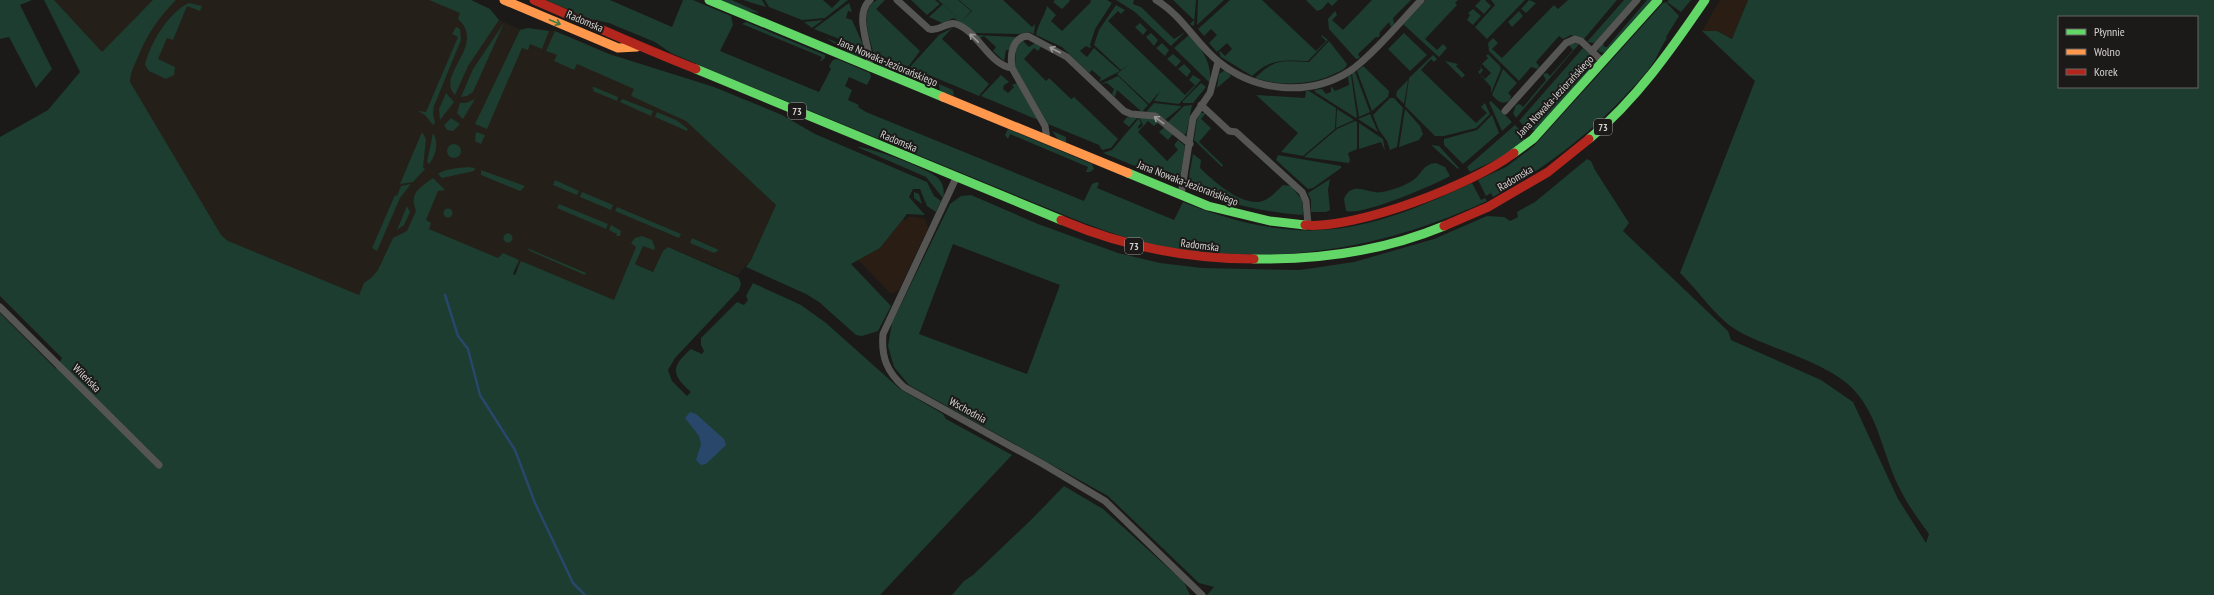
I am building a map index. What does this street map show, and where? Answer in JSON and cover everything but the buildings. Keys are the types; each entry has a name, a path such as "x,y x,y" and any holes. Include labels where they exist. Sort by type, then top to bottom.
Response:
{"main road":[{"name":"Radomska","path":"504,0 618,48 637,47"},
{"name":"Radomska","path":"534,0 621,37 637,47 721,79 956,178 1091,232 1137,247 1173,254 1218,260 1263,261 1322,257 1375,248 1431,232 1468,217 1503,200 1552,169 1602,128 1633,97 1672,48 1705,0"},
{"name":"Jana Nowaka-Jeziorańskiego","path":"709,0 870,68 1181,195 1242,216 1308,225 1341,223 1402,207 1504,162 1534,139 1658,0"}],"street":[{"path":"870,0 865,6 862,15 870,53 870,68"},
{"path":"897,0 929,29 935,30 949,24 960,26 1002,65 1012,68"},
{"path":"1156,0 1168,8 1218,62 1259,84 1296,88 1327,82 1355,66 1422,0"},
{"path":"1592,51 1637,0"},
{"path":"1047,139 1045,126 1012,68 1011,54 1015,44 1020,38 1028,36 1067,57 1124,111 1131,114 1155,116 1190,144"},
{"path":"1505,111 1566,43 1575,39 1581,41 1604,62"},
{"path":"1181,195 1193,118 1210,93 1218,62"},
{"path":"1201,105 1229,131 1236,132 1299,188 1306,201 1308,225"},
{"name":"Wschodnia","path":"956,178 883,334 883,353 886,366 894,378 904,387 1043,464 1105,501 1202,595"},
{"name":"Wileńska","path":"0,307 159,465"}],"shaded area":[{"path":"50,0 471,0 490,9 499,20 522,30 540,29 555,31 609,54 672,74 734,166 776,205 751,260 737,276 673,249 663,251 653,272 636,264 616,310 429,229 355,312 216,253"},
{"path":"1720,0 1748,0 1732,39 1717,31 1702,31"},
{"path":"909,217 925,219 928,228 899,290 891,294 858,260 880,248 902,218 905,220"}],"green space":[{"path":"0,0 32,0 20,5 52,69 36,88 9,37 0,39"},
{"path":"44,0 54,0 102,52 153,0 176,0 158,20 149,35 133,67 130,82 221,235 228,241 359,295 364,283 378,270 393,238 407,231 416,211 414,205 415,195 423,185 433,178 445,190 438,191 426,220 431,223 429,229 498,258 503,253 519,260 513,274 515,275 521,261 614,300 636,247 631,243 635,238 642,236 652,240 655,248 654,250 643,246 635,264 653,272 663,251 668,247 739,278 741,284 739,290 675,358 668,370 672,381 687,396 691,392 677,376 676,371 679,361 691,349 702,354 704,351 701,345 701,338 737,302 744,305 748,300 746,296 753,283 801,305 826,323 900,389 943,414 946,419 1012,455 880,595 0,595 0,313 56,369 62,358 0,296 0,137 48,110 80,72"},
{"path":"429,0 471,0 490,9 499,20 468,66 455,95 451,87 451,78 465,49 467,39 465,29 458,19 460,13"},
{"path":"546,0 610,0 672,27 683,0 693,0 731,16 733,25 720,51 819,92 831,69 829,66 833,60 837,59 870,73 871,77 867,85 849,77 845,86 852,90 848,100 859,105 858,107 866,112 1084,201 1092,184 1097,182 1099,183 1097,188 1174,220 1183,202 1219,215 1257,225 1296,230 1315,230 1334,229 1370,223 1387,218 1439,198 1472,183 1481,200 1485,198 1487,201 1449,217 1412,230 1374,241 1336,248 1297,253 1258,255 1218,253 1153,245 1084,223 718,73 671,53 655,42 609,23 590,19"},
{"path":"720,0 732,0 760,13 746,11"},
{"path":"743,0 762,0 766,7"},
{"path":"765,0 823,0 832,8 840,0 848,0 825,18 802,20 769,7"},
{"path":"877,0 885,0 876,9 920,51 908,67 873,52 868,32 867,17 871,4"},
{"path":"911,0 935,0 940,4 927,15"},
{"path":"938,0 958,0 971,11 962,21"},
{"path":"959,0 1003,0 1032,27 1035,24 1034,34 1029,32 1020,34 974,33 954,18 942,23 929,17 943,4 962,21 972,11"},
{"path":"1055,0 1070,1 1062,9 1053,2"},
{"path":"1090,0 1107,0 1112,3 1095,29 1090,45 1091,47 1086,46 1080,51 1087,57 1094,48 1120,71 1099,82 1101,78 1092,70 1089,73 1062,47 1036,35 1047,6 1056,15 1051,21 1062,31 1091,2"},
{"path":"1116,0 1134,0 1133,4 1141,7 1174,39 1185,32 1171,46 1135,12"},
{"path":"1173,0 1196,0 1194,25 1193,26 1190,24 1194,20"},
{"path":"1198,0 1224,0 1197,25"},
{"path":"1230,0 1262,0 1316,51 1326,41 1321,36 1322,35 1328,40 1308,61 1278,61 1265,66 1252,76 1221,57 1220,51 1225,56 1232,49 1227,43 1217,52 1209,43 1217,35 1211,29 1204,36 1198,29"},
{"path":"1306,0 1338,0 1332,6 1328,2 1322,9 1317,11"},
{"path":"1372,0 1411,0 1393,18 1394,24 1391,27 1389,22 1380,32 1379,37 1376,37 1358,54 1360,58 1356,59 1329,29 1328,19 1335,11 1337,15 1332,20 1343,30"},
{"path":"1426,0 1458,0 1455,3 1457,5 1425,39 1437,50 1443,44 1447,48 1439,57 1403,24"},
{"path":"1481,0 1485,0 1491,6 1484,14 1475,6"},
{"path":"1491,0 1525,0 1487,39 1475,27 1495,5"},
{"path":"1529,0 1536,3 1526,13 1521,9"},
{"path":"1568,0 1617,0 1584,39 1571,35 1563,39 1559,36 1536,62 1539,66 1538,69 1531,67 1519,81 1489,51 1488,43 1493,38 1498,43 1492,49 1502,58 1554,5 1558,9"},
{"path":"1624,0 1633,0 1595,43 1587,42"},
{"path":"1647,0 1653,0 1604,53 1598,51 1603,41 1604,47 1607,47"},
{"path":"1669,0 1691,0 1681,12 1667,2"},
{"path":"1748,0 2214,0 2214,595 1207,595 1214,587 1199,583 1108,496 909,385 894,367 888,346 892,323 950,204 961,196 971,195 1038,224 1118,253 1160,263 1202,268 1300,270 1354,262 1434,239 1487,216 1504,217 1510,221 1518,217 1517,212 1535,202 1587,159 1591,161 1595,170 1629,223 1623,231 1728,331 1731,340 1821,380 1853,402 1898,499 1926,543 1929,534 1901,491 1870,413 1854,390 1843,380 1815,364 1752,338 1730,326 1715,312 1680,273 1755,81 1702,31 1717,31 1732,39","holes":["953,244 1060,285 1027,374 919,334"]},
{"path":"1666,2 1679,16 1666,37 1667,38 1652,65 1624,97 1578,140 1546,164 1529,176 1493,197 1491,193 1486,196 1478,180 1506,167 1534,146 1663,3"},
{"path":"189,3 202,6 200,11 187,6 173,40 167,38 158,59 175,67 174,75 166,79 149,71 145,65 151,47 161,29 174,13"},
{"path":"849,3 852,12 848,11 846,18 852,20 865,49 814,29"},
{"path":"1116,5 1125,10 1121,14 1118,11 1108,21 1185,95 1195,85 1189,80 1193,75 1201,80 1179,104 1154,101 1160,91 1149,104 1117,74 1128,65 1121,70 1094,45 1099,30"},
{"path":"1473,9 1481,16 1473,25 1467,20 1470,15 1468,13"},
{"path":"1519,11 1523,16 1512,27 1508,22"},
{"path":"823,20 812,28 804,22"},
{"path":"746,22 825,55 825,58 820,62 822,57 742,24"},
{"path":"504,23 473,92 467,96 461,97 473,69"},
{"path":"1140,23 1147,30 1143,35 1135,27"},
{"path":"456,27 460,29 461,40 434,106 433,114 435,123 433,125 425,115 418,111 426,112 458,37 452,34"},
{"path":"528,28 549,31 542,49 530,44 528,50 522,48 487,129 475,124 520,30"},
{"path":"952,28 942,39 989,84 979,96 910,67 939,35"},
{"path":"555,31 609,54 714,87 782,115 815,134 927,182 934,196 941,201 936,212 927,206 920,189 913,189 909,197 925,215 907,214 880,248 851,264 891,306 878,331 862,336 856,335 819,302 806,294 746,267 751,260 776,205 686,121 631,96 634,89 577,64 574,70 554,61 557,55 546,51"},
{"path":"1151,33 1158,40 1154,46 1146,37"},
{"path":"1404,33 1427,55 1410,71 1388,49"},
{"path":"1190,34 1208,62 1210,83 1174,48"},
{"path":"976,35 1016,37 1009,50 1006,50 1004,61 993,51 996,47 984,36 980,38"},
{"path":"826,38 866,54 861,58 850,54"},
{"path":"1022,40 1029,47 1035,43 1041,47 1038,51 1034,48 1024,59 1046,81 1049,78 1071,99 1074,97 1118,139 1111,148 1102,150 1099,145 1048,124 1015,67 1016,47"},
{"path":"1329,41 1347,64 1341,71 1316,80 1296,83 1265,81 1255,78 1268,67 1279,62 1309,62"},
{"path":"1162,43 1169,50 1165,56 1156,48"},
{"path":"1576,43 1579,44 1516,118 1513,113 1516,105 1520,104 1523,107 1546,80 1543,74 1547,73 1550,76 1573,50 1569,45"},
{"path":"1583,48 1595,59 1596,63 1536,130 1528,130 1519,121"},
{"path":"1173,54 1181,61 1176,67 1167,59"},
{"path":"1488,54 1500,66 1501,69 1491,93 1491,87 1478,72 1481,69 1480,66 1483,70 1480,74 1485,79 1491,73 1482,64 1488,58 1486,56"},
{"path":"1433,55 1437,59 1434,62 1431,59 1421,70 1476,123 1487,113 1481,107 1485,103 1490,114 1476,128 1444,136 1435,136 1405,106 1409,78"},
{"path":"875,57 891,64 886,69 880,66"},
{"path":"1445,61 1458,64 1456,66 1465,75 1462,78"},
{"path":"1184,64 1191,71 1187,77 1178,69"},
{"path":"1363,66 1389,91 1388,97 1372,111 1357,71"},
{"path":"1503,69 1517,83 1508,93 1511,96 1510,100 1505,103 1498,101 1492,95"},
{"path":"1225,70 1231,76 1217,88 1219,74"},
{"path":"1355,72 1370,112 1359,117 1352,74"},
{"path":"1001,75 1009,82 1004,85 1003,89 1008,93 1014,87 1012,85 1017,83 1038,120 981,96"},
{"path":"1351,75 1356,118 1315,92 1315,90 1322,89 1326,94 1331,92 1331,86 1335,91 1349,85 1348,77"},
{"path":"1118,76 1148,105 1142,112 1117,90 1115,97 1112,94 1114,89 1107,83 1101,84"},
{"path":"1408,80 1404,104 1396,96 1397,91"},
{"path":"1201,83 1206,87 1193,103 1183,103 1183,101"},
{"path":"939,84 953,90 954,96 940,91"},
{"path":"594,87 618,97 617,101 593,91 594,89 591,88"},
{"path":"1306,91 1309,91 1336,108 1335,129 1303,156 1281,152 1298,133 1256,95 1305,98"},
{"path":"446,93 454,102 440,120 439,109"},
{"path":"1390,98 1394,98 1403,108 1397,147 1390,150 1387,141 1379,130 1373,115"},
{"path":"475,99 463,119 457,113 460,103 466,103"},
{"path":"622,99 653,111 651,116 620,102"},
{"path":"1491,101 1512,122 1502,131 1489,102"},
{"path":"1154,103 1181,107 1165,120 1156,113 1146,112"},
{"path":"1192,105 1186,134 1183,135 1168,122 1184,106"},
{"path":"1337,109 1354,120 1336,128"},
{"path":"1405,109 1420,126 1423,134 1419,140 1399,147"},
{"path":"657,112 676,120 688,129 687,131 655,117"},
{"path":"1200,113 1206,113 1201,119 1211,128 1199,142 1223,165 1222,167 1194,140 1197,119"},
{"path":"1370,114 1378,132 1358,119"},
{"path":"1492,115 1499,133 1463,164 1444,145 1444,139 1477,130"},
{"path":"1127,117 1137,118 1129,127 1123,122"},
{"path":"451,118 460,124 453,131 447,130 444,125"},
{"path":"1139,118 1141,123 1138,127 1139,129 1143,125 1140,118 1153,118 1159,122 1154,126 1148,121 1138,132 1167,161 1178,150 1174,145 1178,140 1185,146 1180,178 1174,182 1103,153 1112,150"},
{"path":"1355,121 1357,122 1357,149 1348,153 1350,160 1349,163 1304,157 1337,129"},
{"path":"1359,123 1383,139 1385,151 1381,142 1359,149"},
{"path":"1515,125 1524,134 1524,140 1506,155 1470,172 1467,167"},
{"path":"1165,127 1173,134 1168,140 1159,132"},
{"path":"1008,129 1092,164 1094,169 1090,172 1086,172 1088,167 1010,134 1008,139 1005,135"},
{"path":"1052,131 1066,137 1066,143 1058,139"},
{"path":"422,132 426,139 423,167 425,169 413,182 400,184"},
{"path":"476,132 485,135 481,144 475,141"},
{"path":"433,133 436,141 436,149 429,164 427,162"},
{"path":"454,144 459,146 461,151 459,156 454,158 449,156 447,151 449,146"},
{"path":"1431,145 1439,146 1459,168 1458,169"},
{"path":"857,147 886,154 932,174 940,180 944,190 943,198 926,177"},
{"path":"1193,154 1201,160 1200,168 1226,190 1241,199 1261,202 1271,196 1283,185 1291,186 1302,200 1302,215 1272,212 1243,206 1187,188"},
{"path":"1278,155 1341,166 1341,168 1313,188 1308,189 1276,160"},
{"path":"1436,163 1445,167 1450,176 1413,193 1381,205 1366,209 1346,211 1344,199 1347,193 1351,190 1361,189 1382,192 1394,189 1412,181 1428,165"},
{"path":"456,168 475,168 474,171 442,178 438,174"},
{"path":"481,170 525,186 520,191 481,175"},
{"path":"1330,179 1328,190 1330,210 1326,212 1311,212 1311,200 1308,193"},
{"path":"555,180 579,191 577,195 553,185"},
{"path":"411,184 400,198 377,251 372,248 395,195 397,196 401,186"},
{"path":"582,192 613,205 611,210 580,197"},
{"path":"914,192 919,194 922,204 914,198"},
{"path":"559,204 608,224 606,229 557,208"},
{"path":"407,206 410,212 404,225 397,230"},
{"path":"617,207 681,234 679,238 615,211"},
{"path":"448,208 453,213 448,218 443,213"},
{"path":"611,225 621,231 620,236 616,236 617,234 609,230"},
{"path":"508,233 513,238 508,243 503,238"},
{"path":"692,238 719,250 714,253 690,243"},
{"path":"527,248 586,273 585,275 530,251"},
{"path":"1064,486 1103,509 1184,582 1190,595 952,595 964,581 973,575 1031,520"}],"water":[{"path":"690,412 696,414 724,439 726,445 706,464 701,465 696,460 701,444 699,436 685,418"}],"waterway":[{"path":"445,295 458,336 468,349 480,395 515,450 535,503 573,583 585,595"}],"traffic: fast":[{"path":"709,0 943,97"},
{"path":"1514,153 1533,139 1658,0"},
{"path":"1589,139 1622,108 1652,74 1705,0"},
{"path":"696,69 1061,220"},
{"path":"1128,173 1208,206 1270,221 1305,225"},
{"path":"1254,259 1326,256 1374,248 1421,235 1444,226"}],"traffic: slow":[{"path":"504,0 618,48 637,47"},
{"path":"943,97 1128,173"}],"traffic: jam":[{"path":"534,0 696,69"},
{"path":"1444,226 1488,207 1548,172 1589,139"},
{"path":"1305,225 1327,225 1383,213 1443,191 1472,178 1514,153"},
{"path":"1061,220 1131,244 1180,254 1205,257 1254,259"}]}
